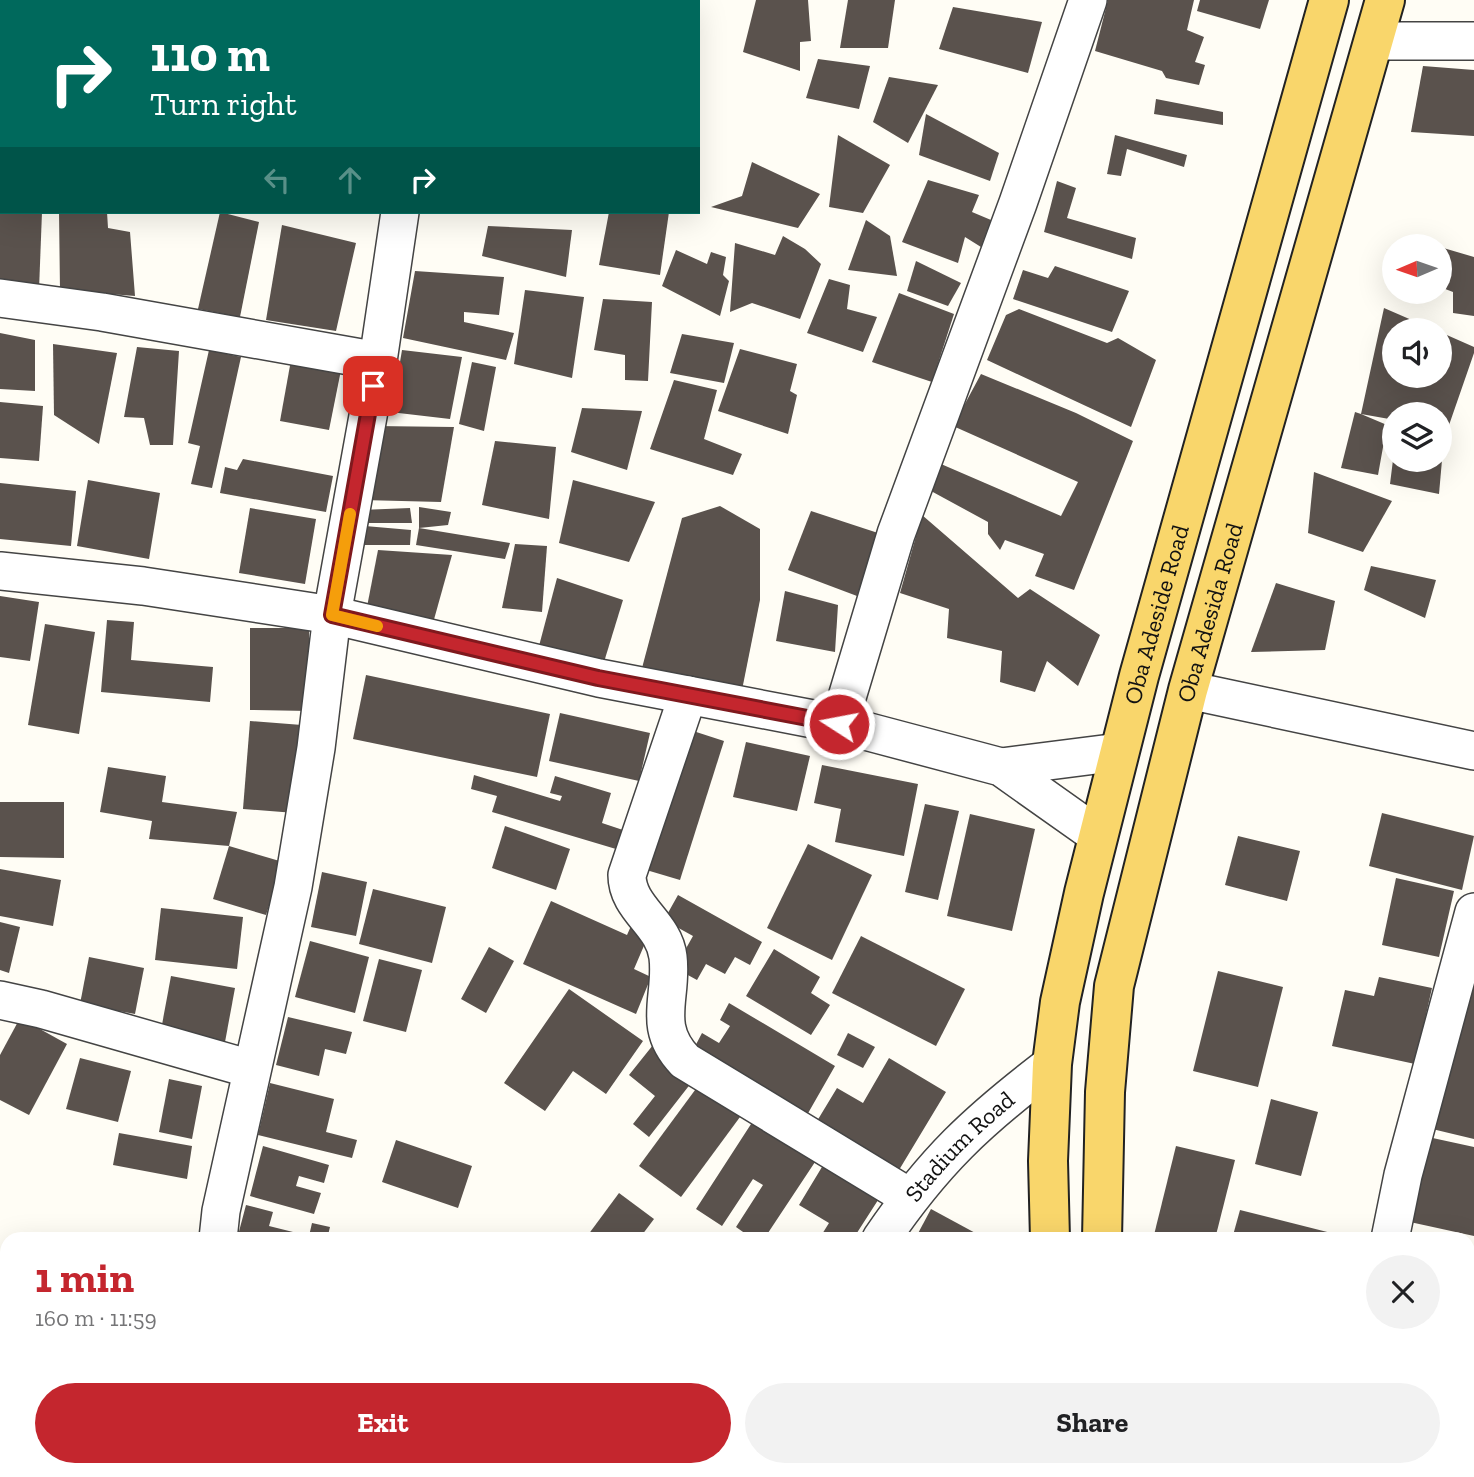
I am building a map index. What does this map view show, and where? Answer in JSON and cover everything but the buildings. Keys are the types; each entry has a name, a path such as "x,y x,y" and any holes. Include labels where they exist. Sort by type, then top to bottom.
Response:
{"main road":[{"name":"Oba Adeside Road","path":"1050,1232 1048,1161 1052,1064 1060,1002 1097,835 1329,0"},
{"name":"Oba Adesida Road","path":"1101,1232 1105,1092 1114,986 1188,690 1385,0"}],"street":[{"path":"839,724 896,534 1018,203 1088,0"},
{"path":"1374,41 1474,41"},
{"path":"219,1232 251,1069 293,887 316,748 332,615 378,361 400,214"},
{"path":"0,298 102,312 378,361"},
{"path":"0,571 143,586 332,615 598,678 839,724 1001,767 1097,835"},
{"path":"1188,690 1474,751"},
{"path":"688,695 627,875 632,900 659,932 665,945 668,958 664,1013 668,1036 674,1050 685,1061 909,1197"},
{"path":"1001,767 1119,752"},
{"path":"1391,1232 1403,1175 1474,912"},
{"path":"0,1000 41,1009 251,1069"},
{"name":"Stadium Road","path":"886,1232 909,1197 955,1143 993,1108 1052,1064"}],"slow traffic":[{"path":"350,514 332,615 377,626"}],"route":[{"path":"373,386 332,615 598,678 839,724"}]}
